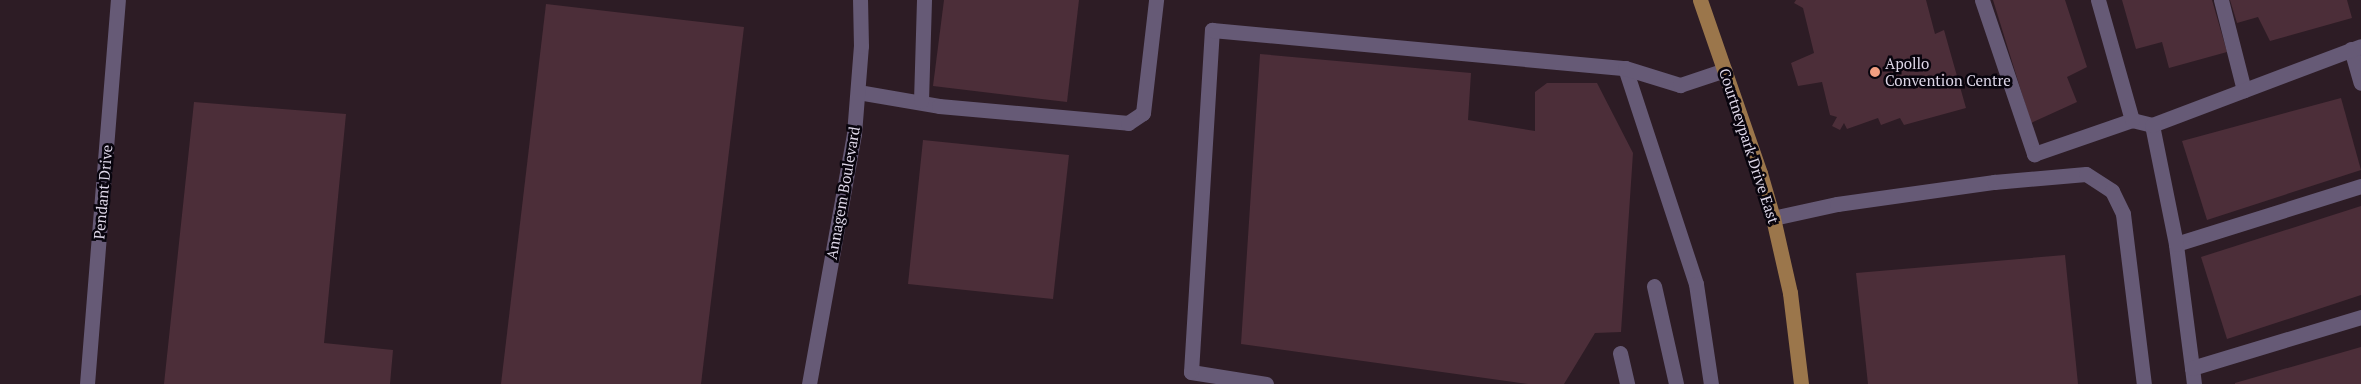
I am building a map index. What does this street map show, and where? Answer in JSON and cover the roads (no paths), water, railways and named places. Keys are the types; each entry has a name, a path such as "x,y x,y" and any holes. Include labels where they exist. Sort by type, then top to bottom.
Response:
{"main road":[{"name":"Courtneypark Drive East","path":"1700,0 1773,218 1790,293 1801,384"}],"street":[{"name":"Pendant Drive","path":"87,384 118,0"},
{"name":"Annagem Boulevard","path":"809,384 854,134 858,92 860,0"},
{"path":"921,101 924,0"},
{"path":"858,92 921,101 939,106 1128,123 1138,119 1143,113 1156,0"},
{"path":"1982,0 2034,154 2132,120 2152,125 2356,48 2361,83"},
{"path":"2098,0 2132,120"},
{"path":"2221,0 2244,90"},
{"path":"1266,384 1191,372 1212,30 1625,68 1680,85 1725,70"},
{"path":"1625,68 1696,284 1711,384"},
{"path":"2152,125 2176,244 2194,384"},
{"path":"1773,218 1838,204 1994,182 2086,174 2112,190 2123,214 2144,384"},
{"path":"2176,244 2361,186"},
{"path":"1654,286 1676,384"},
{"path":"2192,368 2361,317"},
{"path":"1620,353 1627,384"}],"place":[{"name":"Apollo Convention Centre","path":"1875,72"}]}
